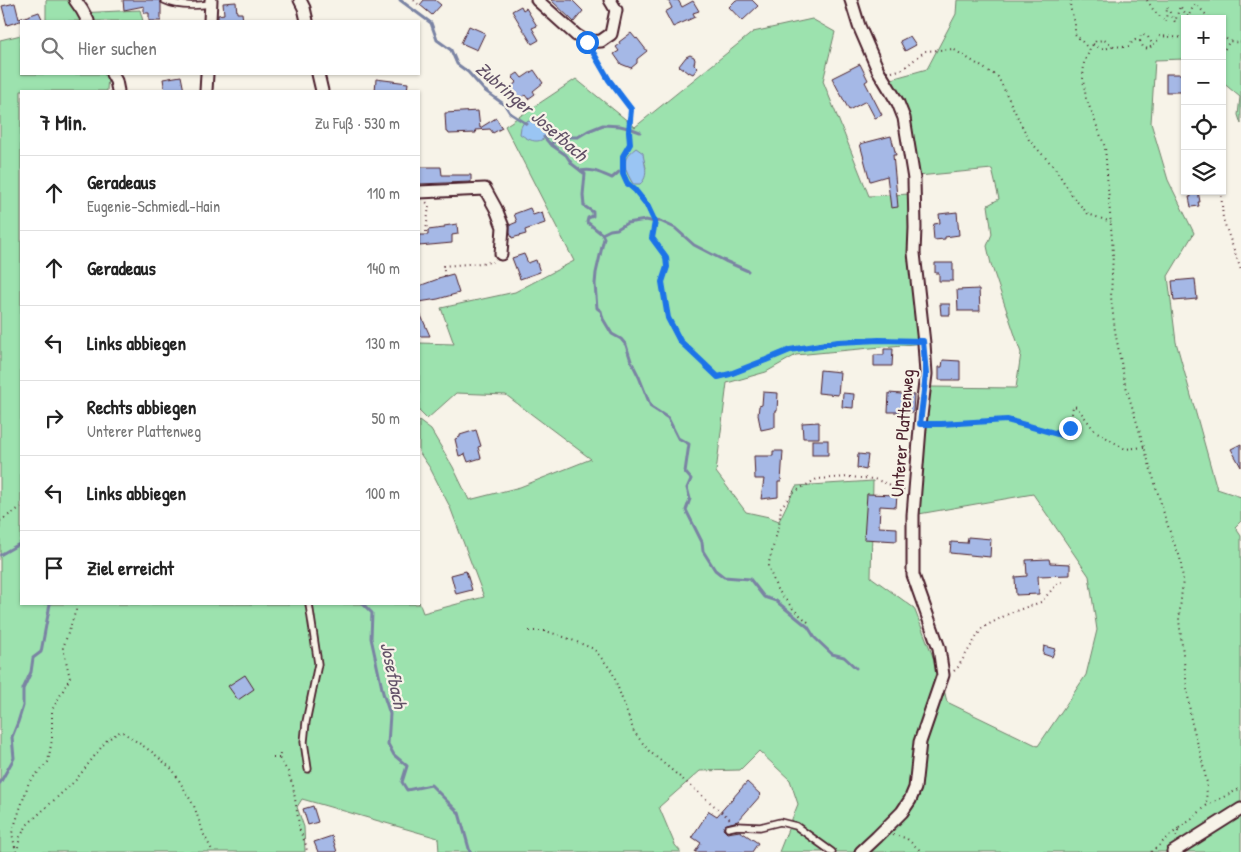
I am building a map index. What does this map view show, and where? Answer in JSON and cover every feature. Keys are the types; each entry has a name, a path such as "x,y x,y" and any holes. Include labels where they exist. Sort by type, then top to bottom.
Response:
{"street":[{"path":"76,0 87,20"},
{"path":"300,0 307,20"},
{"path":"537,0 587,42 601,41 611,34 616,10 610,0"},
{"name":"Unterer Plattenweg","path":"851,0 859,26 878,70 898,103 904,118 914,184 914,253 926,374 914,494 914,576 939,648 943,675 920,742 915,788 910,800 902,812 878,837 860,852"},
{"path":"210,20 211,2"},
{"path":"113,75 118,90"},
{"path":"206,90 207,75"},
{"path":"318,75 322,90"},
{"path":"421,195 485,189 503,227 501,254"},
{"path":"1174,848 1241,809"}],"lane":[{"path":"164,0 171,3 198,6 211,2"},
{"path":"308,769 304,742 306,722 318,664 309,605"},
{"path":"728,828 737,826 760,827 780,822 796,826 833,852"}],"path":[{"path":"414,0 418,4"},
{"path":"1071,0 1070,7 1075,23 1075,34 1090,49"},
{"path":"1147,0 1154,11 1166,22 1167,7 1175,22 1180,6 1187,15"},
{"path":"1189,15 1196,4 1206,15"},
{"path":"1153,45 1148,37 1141,34 1140,41 1143,47 1148,49 1153,45 1158,40 1160,36 1181,38"},
{"path":"1226,38 1233,43 1241,42"},
{"path":"1114,46 1104,40 1092,44 1084,62 1083,79 1086,98 1105,148 1113,253 1111,298 1115,331 1127,392 1170,533 1180,557 1183,579 1179,620 1191,720 1207,782 1206,806"},
{"path":"1092,44 1103,49 1114,46 1130,46 1135,40 1140,41"},
{"path":"1226,48 1230,41"},
{"path":"587,42 609,80 631,109 630,144 623,156 623,174 627,183 647,205 655,222 652,238 666,257 667,267 662,282 668,318 680,341 718,377 790,350 838,342 879,340 923,341"},
{"path":"882,75 903,69 925,51 952,49 998,77 1029,140 1054,168 1073,197 1088,214 1111,222"},
{"path":"421,195 429,205 426,232"},
{"path":"1221,195 1223,219 1241,270"},
{"path":"445,276 443,266 501,262 501,254"},
{"path":"920,424 1007,420 1065,436 1070,428 1073,406 1077,407 1094,430 1126,449 1144,447"},
{"path":"808,622 794,610 777,590 768,566 779,525 781,507 794,492 817,478 849,477 874,479 914,494"},
{"path":"0,521 20,508"},
{"path":"943,675 952,674 958,667 982,628 1010,613 1041,602 1057,584 1062,582"},
{"path":"17,852 12,833 29,782 48,762 52,739 52,710 70,678 63,648 76,605"},
{"path":"529,631 546,631 594,649 612,671 634,732 649,751 737,826"},
{"path":"17,852 20,837 28,824 75,781 107,740 120,732 152,752 173,770 194,806 204,835 213,852"},
{"path":"280,754 279,758 288,772 293,786 300,831 307,852"},
{"path":"273,758 279,758"},
{"path":"1151,852 1179,828 1192,820 1206,806 1241,788"},
{"path":"1174,848 1179,828"},
{"path":"892,835 906,838 922,852"}],"green space":[{"path":"46,0 69,0 78,13 140,10 143,20 46,20"},
{"path":"957,0 1241,0 1241,124 1238,115 1240,97 1226,85 1226,15 1181,15 1181,59 1155,60 1151,123 1168,180 1194,233 1168,276 1176,342 1217,489 1241,497 1241,521 1235,527 1241,536 1241,852 779,852 798,804 790,780 759,751 740,770 700,771 659,807 675,845 681,852 439,852 438,838 302,799 297,807 304,827 305,852 0,852 0,40 20,35 20,75 108,75 107,90 20,90 20,605 420,605 423,613 484,597 450,507 430,468 420,453 420,422 431,430 453,467 469,500 520,487 591,459 506,395 456,393 427,419 420,412 420,343 454,344 441,308 515,292 574,261 505,126 576,79 635,127 753,32 812,19 835,32 823,81 869,196 910,194 908,141 884,81 927,69 956,14","holes":["642,153 646,168 633,184 625,168","992,169 999,199 988,205 992,234 987,246 991,264 1021,353 1016,388 931,387 913,515 1033,494 1089,576 1097,630 1086,675 1038,746 947,702 941,677 914,608 871,577 873,481 796,486 779,521 746,512 716,472 727,383 766,372 796,355 924,343 914,179 918,176"]}],"water":[{"path":"536,120 546,125 548,135 545,138 534,141 520,134 524,122"},
{"path":"636,148 643,153 646,170 645,177 640,184 633,184 625,165 627,157"}],"building":[{"path":"123,0 159,0 161,3 161,20 149,20 149,13 144,13 144,6 124,10"},
{"path":"424,0 435,0 441,5 432,15 420,5"},
{"path":"551,0 572,0 583,11 574,22"},
{"path":"668,0 678,0 682,7 693,1 699,11 693,13 695,17 673,27 665,12 672,8"},
{"path":"736,0 752,0 758,6 742,21 729,7"},
{"path":"236,2 237,13 242,13 243,20 218,20 218,15 224,14 223,3"},
{"path":"15,3 19,19 39,12 43,20 20,20 7,25 2,6"},
{"path":"521,6 523,10 526,8 537,26 532,28 539,40 532,44 512,11"},
{"path":"469,26 485,33 477,50 461,43"},
{"path":"631,33 647,51 637,59 637,63 631,68 621,64 614,54 619,51 616,47 620,44 619,42"},
{"path":"910,36 916,45 905,51 900,41"},
{"path":"690,55 694,57 694,64 698,68 693,74 688,73 679,66"},
{"path":"860,64 868,80 865,82 882,115 875,118 866,101 849,110 832,78"},
{"path":"534,70 543,83 533,91 535,94 528,99 525,95 518,100 509,88 517,82 512,77 518,73 522,78"},
{"path":"1166,74 1181,74 1181,92 1166,92"},
{"path":"181,76 184,90 165,90 163,79"},
{"path":"376,79 408,83 407,90 375,90"},
{"path":"478,111 480,128 496,118 502,128 493,133 490,129 475,130 476,133 449,134 446,132 445,113"},
{"path":"891,136 896,155 893,155 898,207 891,208 887,176 870,181 860,144"},
{"path":"420,167 441,167 442,175 471,175 471,182 420,184"},
{"path":"1191,195 1199,195 1199,206 1191,207 1189,197 1191,197"},
{"path":"530,208 533,215 542,212 545,223 525,230 526,234 512,238 510,225 517,222 514,214"},
{"path":"957,212 959,235 934,240 933,228 934,224 940,223 939,214"},
{"path":"457,224 458,234 452,235 452,243 420,246 420,235 428,235 428,230 444,228 444,226"},
{"path":"524,254 528,263 536,260 540,272 520,279 512,258"},
{"path":"935,263 953,263 953,281 939,281 939,273 935,273"},
{"path":"453,274 459,293 420,302 420,286"},
{"path":"1195,279 1197,299 1174,301 1172,281"},
{"path":"979,289 980,311 958,311 957,290"},
{"path":"940,304 950,304 950,315 941,315"},
{"path":"420,313 430,336 420,336"},
{"path":"884,349 893,349 892,366 874,366 874,355 884,355"},
{"path":"943,360 960,361 960,380 939,380 939,367 942,367"},
{"path":"820,370 840,372 838,395 818,393"},
{"path":"763,392 778,393 775,427 761,430 758,415 759,406 762,405"},
{"path":"843,393 854,394 853,408 842,407"},
{"path":"889,393 914,395 913,412 888,412"},
{"path":"819,422 819,438 803,438 802,423"},
{"path":"476,430 481,446 478,447 481,458 468,462 465,454 459,456 455,439 460,437 460,435"},
{"path":"812,440 828,440 828,455 812,455"},
{"path":"1241,444 1241,467 1231,449"},
{"path":"773,451 783,451 781,482 778,482 778,497 761,499 764,479 755,479 754,456 773,456"},
{"path":"858,454 868,455 866,470 857,468"},
{"path":"867,494 897,495 896,507 880,506 879,527 897,528 897,541 864,539"},
{"path":"968,537 991,539 990,557 950,553 951,542 967,543"},
{"path":"1049,559 1050,563 1070,564 1070,575 1038,576 1039,594 1016,595 1015,577 1027,576 1026,560"},
{"path":"466,571 472,590 456,594 451,575"},
{"path":"1044,646 1055,649 1052,657 1043,654"},
{"path":"245,675 254,689 238,700 228,686"},
{"path":"747,782 761,795 738,821 725,825 723,829 727,833 740,831 758,843 752,852 695,852 701,843 692,837 709,811 717,816"},
{"path":"313,806 318,822 308,825 303,809"},
{"path":"332,836 337,852 318,852 314,842"}],"waterway":[{"name":"Zubringer Josefbach","path":"400,0 431,23 437,40 451,50 457,64 468,72 484,90 505,105 510,113 527,124"},
{"path":"550,144 564,137 578,137 603,125 620,126 640,132"},
{"name":"Zubringer Josefbach","path":"544,137 585,174 584,206 593,212 593,216 588,218 587,222 602,234 604,238 596,273 597,308 601,311 603,319 612,334 621,339 626,345 651,407 668,418 678,438 689,444 685,472 691,479 687,488 690,499 686,510 702,542 703,551 715,570 724,577 750,579 764,597 776,601 808,627 815,638 832,654 844,657 856,668"},
{"path":"581,171 593,171 612,178 619,172"},
{"path":"602,234 627,223 646,220 660,221 675,228 694,245 748,271"},
{"path":"0,555 20,544"},
{"path":"0,783 14,758 12,737 23,706 23,689 31,672 33,658 41,652 50,605"},
{"name":"Josefbach","path":"364,605 372,613 371,638 383,693 390,714 388,744 394,755 407,766 402,782 407,790 431,785 459,813 470,852"}],"route":[{"path":"587,42 609,80 631,109 630,144 623,156 623,174 627,183 647,205 655,222 652,238 666,257 667,267 662,282 668,318 680,341 718,377 790,350 838,342 879,340 923,341 926,374 920,424 1007,420 1065,436 1070,428"}]}
